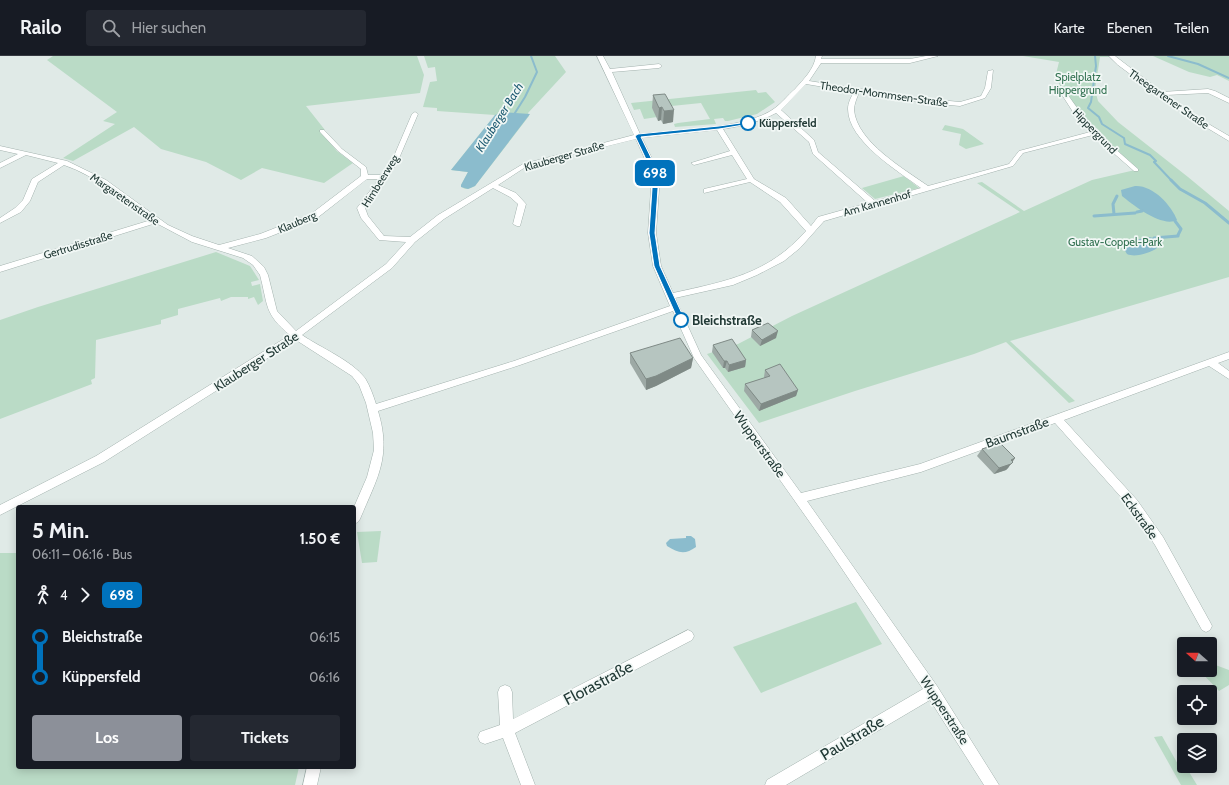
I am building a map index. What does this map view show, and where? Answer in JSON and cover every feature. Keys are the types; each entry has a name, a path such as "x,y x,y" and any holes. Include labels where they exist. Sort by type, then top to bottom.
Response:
{"street":[{"name":"Wupperstraße","path":"600,56 656,174 652,233 657,266 697,356 832,544 932,691 992,785"},
{"path":"854,56 858,62"},
{"path":"819,58 858,62 918,60 935,56"},
{"name":"Theegartener Straße","path":"1112,56 1117,62 1202,124 1229,139"},
{"name":"Klauberger Straße","path":"0,510 100,459 296,335 389,266 412,240 441,217 525,165 638,136 719,128 748,123 765,117 777,110 804,82 819,58"},
{"path":"608,71 659,66"},
{"name":"Theodor-Mommsen-Straße","path":"804,82 936,103 964,103 980,99 986,94 991,71"},
{"name":"Hippergrund","path":"1060,87 1074,111 1095,133 1136,170"},
{"path":"1160,94 1208,90 1229,101"},
{"path":"857,91 851,110 853,122 858,132 879,152 927,189"},
{"path":"777,110 812,141 815,152 873,204"},
{"name":"Himbeerweg","path":"412,240 382,238 361,212 363,205 394,163 415,114"},
{"path":"719,128 750,180 772,192 782,200 811,231"},
{"path":"322,131 340,150 364,168 365,177 384,177"},
{"name":"Am Kannenhof","path":"670,296 730,283 754,273 781,259 797,246 821,219 1011,165 1021,152 1095,133"},
{"name":"Margaretenstraße","path":"0,148 68,163 105,183 156,221 191,238 246,256 262,269 267,287 269,305 276,317 296,335 362,380 373,409 379,450 370,480 356,513"},
{"path":"694,163 734,152"},
{"path":"0,166 25,153"},
{"path":"0,221 18,210 26,201 35,181 68,163"},
{"name":"Klauberg","path":"219,248 263,236 314,216 365,177"},
{"path":"707,191 750,180"},
{"path":"493,185 513,195 522,204 517,224"},
{"name":"Gertrudisstraße","path":"0,269 156,221"},
{"path":"373,409 517,363 675,307"},
{"name":"Baumstraße","path":"799,498 921,468 1229,355"},
{"path":"1211,362 1229,376"},
{"name":"Eckstraße","path":"1056,418 1133,503 1159,541 1206,626"},
{"name":"Florastraße","path":"485,737 507,730 688,636"},
{"name":"Paulstraße","path":"772,785 932,691"},
{"path":"505,692 507,730 528,785"},
{"path":"310,785 314,769"}],"green space":[{"path":"53,56 417,56 424,75 420,93 306,106 325,130 321,132 337,151 353,163 324,183 262,168 241,180 206,162 161,149 134,127 73,161 63,158 115,124 103,121 117,112 47,60"},
{"path":"424,56 555,56 566,72 528,113 529,116 475,186 465,189 461,185 468,172 451,170 495,115 437,111 437,108 423,107 430,82 437,81 435,67 428,68"},
{"name":"Gustav-Coppel-Park","path":"1023,56 1109,56 1100,57 1095,90 1098,101 1118,122 1229,211 1229,277 1010,341 1075,401 1069,403 1006,342 974,354 759,423 707,354 738,344 792,316 1020,212 977,183 982,182 1024,211 1092,180 1135,170 1095,133 1060,87 1056,74 1059,62"},
{"path":"1153,56 1229,56 1229,81 1217,75 1210,77 1189,72"},
{"path":"756,90 758,93 766,92 775,102 757,114 728,121 725,121 723,118 714,119 716,124 675,127 674,124 678,123 710,119 701,103 652,108 657,117 644,119 640,109 634,110 631,103"},
{"path":"945,125 963,129 984,144 966,149 959,145 961,134 942,130"},
{"path":"904,176 919,188 875,199 862,188"},
{"path":"216,252 250,266 259,280 251,282 252,286 260,284 263,301 258,305 254,297 248,299 248,297 231,297 221,301 220,298 178,309 178,315 161,320 161,324 96,340 95,378 91,380 92,384 0,419 0,320"},
{"path":"381,531 377,562 362,563 357,532"},
{"path":"0,553 16,553 16,769 299,769 295,785 0,785"},
{"path":"856,602 882,644 761,693 733,647"},
{"path":"1217,666 1229,670 1229,685 1219,691 1217,689 1217,685 1213,685 1206,677 1217,677"},
{"path":"1162,736 1177,762 1177,773 1190,773 1197,785 1181,785 1154,737"}],"water":[{"path":"501,112 530,114 475,186 468,189 461,187 468,172 451,170 495,115"},
{"path":"1135,186 1155,192 1166,202 1177,220 1171,222 1156,218 1140,210 1122,196 1121,190"},
{"path":"1151,237 1155,240 1158,246 1157,248 1142,254 1127,254 1124,249 1130,242"},
{"path":"686,536 691,536 695,539 696,547 692,550 682,552 667,546 666,543 670,539 686,538"}],"building":[{"path":"665,94 674,110 664,111 662,107 659,108 653,95"},
{"path":"768,323 778,331 762,340 752,330"},
{"path":"680,338 693,358 656,376 646,379 630,353"},
{"path":"732,339 746,360 729,365 727,361 724,361 713,345"},
{"path":"780,364 798,390 761,404 745,384 770,376 765,370"},
{"path":"1000,443 1015,458 1011,460 1013,462 1011,464 999,468 982,449"}],"waterway":[{"name":"Klauberger Bach","path":"513,116 525,97 537,72 531,56"},
{"path":"1095,56 1096,66 1091,102 1088,108 1099,117 1102,124 1124,138 1125,144 1150,155 1156,161 1154,162 1172,181"},
{"path":"1168,56 1198,64 1229,78"},
{"path":"1172,181 1180,189 1205,203 1229,223"},
{"path":"1114,214 1113,204 1117,196"},
{"path":"1137,212 1142,211"},
{"path":"1094,216 1135,213"},
{"path":"1175,221 1181,229 1178,235"},
{"path":"1154,238 1178,236"}],"bus line":[{"name":"698","path":"681,320 657,266 652,233 656,174 638,136 719,128 748,123"}],"place":[{"name":"Küppersfeld","path":"748,123"},
{"name":"Bleichstraße","path":"681,320"}],"park label":[{"name":"Spielplatz Hippergrund","path":"1078,83"}]}
